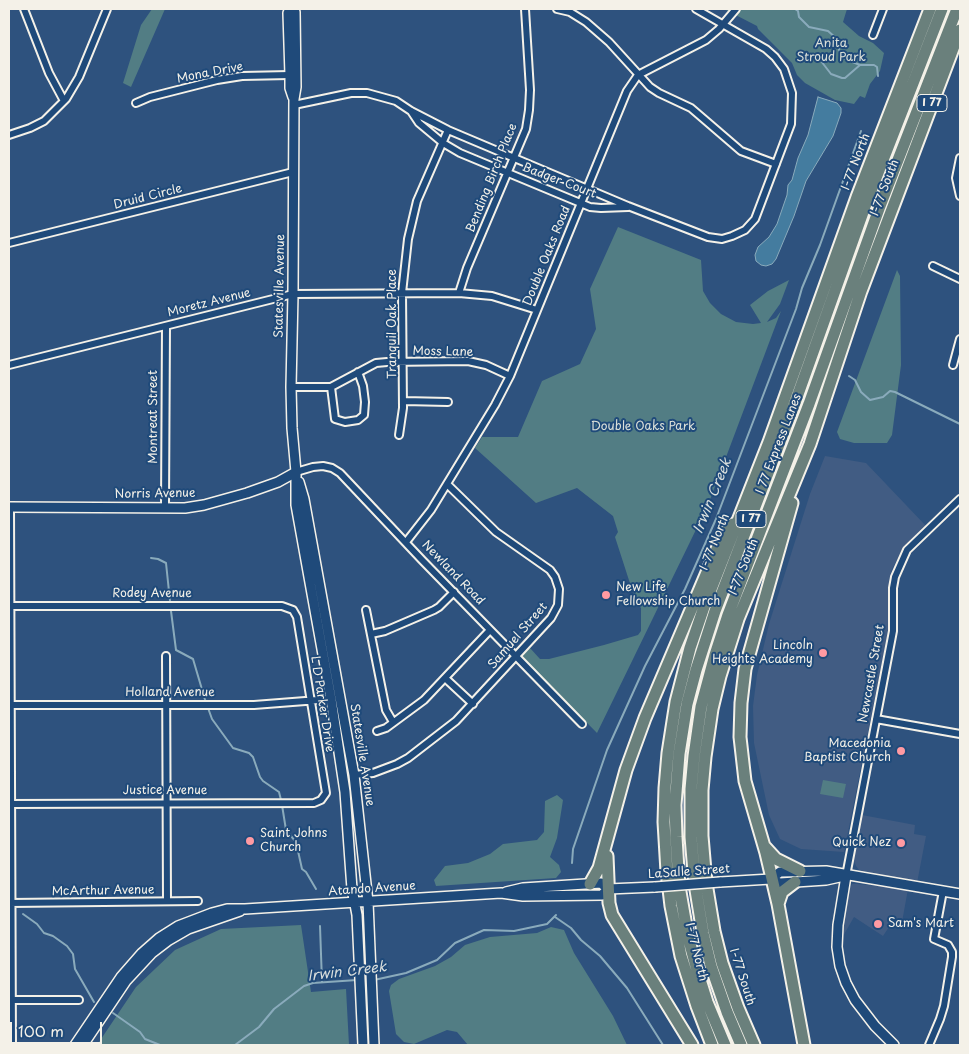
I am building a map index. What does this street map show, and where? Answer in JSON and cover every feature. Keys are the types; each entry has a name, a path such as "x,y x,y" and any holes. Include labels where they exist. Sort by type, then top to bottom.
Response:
{"highway":[{"name":"I-77 North","path":"712,1045 691,990 674,922 665,855 665,788 670,735 685,667 707,600 782,405 856,197 930,9"},
{"name":"I 77 Express Lanes","path":"725,1045 710,1010 688,937 676,854 675,805 679,754 687,704 701,651 715,611 796,400 867,201 942,9"},
{"name":"I 77 Express Lanes","path":"741,1045 727,1012 712,966 700,918 693,870 690,829 691,789 701,707 728,615 809,404 880,206 957,9"},
{"name":"I-77 South","path":"754,1045 727,978 711,916 704,868 702,836 703,774 712,709 746,598 810,444 861,290 960,30"},
{"path":"804,1045 778,904 764,847 747,792 740,736 743,682 748,656 810,444"},
{"path":"590,884 598,872 606,847 614,808 645,718 723,535 740,517"},
{"path":"606,847 608,890 610,907 614,918 692,1045"},
{"path":"764,847 798,876 782,892 778,904"}],"main road":[{"name":"Statesville Avenue","path":"294,102 290,88 288,13 292,9 296,12 296,88 294,102 291,387 296,505 331,699 344,792 352,889 357,916 363,1045"},
{"name":"Statesville Avenue","path":"296,472 304,499 354,775 368,902 374,1045"},
{"name":"Norris Avenue","path":"10,507 185,508 223,500 278,482 296,472"},
{"name":"LaSalle Street","path":"798,876 826,871 846,876 873,878 960,894"},
{"name":"LaSalle Street","path":"608,890 771,878 780,872 826,880 846,876"},
{"path":"846,876 837,941 842,975 860,1007 894,1045"},
{"path":"826,880 837,886 842,900"},
{"name":"Atando Avenue","path":"75,1045 126,971 153,943 178,926 198,917 228,909 245,910 500,893 523,888 601,883 608,890 602,895 523,896 500,893"},
{"name":"Atando Avenue","path":"83,1045 126,981 152,953 169,940 194,926 245,910"}],"street":[{"path":"24,9 49,73 64,101"},
{"path":"9,135 44,121 64,101 79,77 107,9"},
{"name":"Bending Birch Place","path":"459,293 467,268 526,129 530,90 525,9"},
{"path":"557,9 570,12 586,22 609,42 650,87 691,108 741,151 776,164 791,124 792,94 779,63 766,49 696,9"},
{"name":"Double Oaks Road","path":"406,542 427,517 495,405 510,376 626,91 638,75 706,40 724,24 736,9"},
{"path":"873,35 883,9"},
{"name":"Mona Drive","path":"136,103 229,78 256,75 290,75"},
{"name":"Badger Court","path":"294,102 338,95 366,94 396,101 411,112 448,130 514,158 628,206 708,237 722,239 745,230 755,219 776,164"},
{"name":"Badger Court","path":"411,112 419,123 443,143 460,153 580,203 602,208 628,206"},
{"name":"Tranquil Oak Place","path":"399,434 404,401 402,293 406,254 417,201 448,130"},
{"path":"960,158 956,178 960,196"},
{"name":"Druid Circle","path":"9,243 293,172"},
{"path":"933,266 960,279"},
{"name":"Moretz Avenue","path":"9,365 293,294 459,293 492,296 537,310"},
{"name":"Montreat Street","path":"165,507 166,326"},
{"path":"953,365 960,339"},
{"name":"Moss Lane","path":"331,388 376,363 468,361 486,365 510,376"},
{"path":"291,387 331,388 335,418 345,422 358,420 364,415 365,402 363,386 358,372"},
{"path":"404,401 448,402"},
{"name":"Newland Road","path":"296,472 313,467 327,466 340,473 582,724"},
{"name":"Samuel Street","path":"354,775 373,773 397,764 408,758 450,726 473,704 556,611 560,597 558,584 550,570 496,532 447,484"},
{"name":"Newcastle Street","path":"846,876 892,631 893,588 899,565 913,543 960,499"},
{"path":"10,507 10,1000 12,1045"},
{"path":"371,634 385,631 434,610 454,592"},
{"name":"Rodey Avenue","path":"10,606 282,606 293,610"},
{"name":"L D Parker Drive","path":"293,610 297,617 326,788 326,793 321,800"},
{"path":"366,610 386,710 394,722"},
{"path":"378,731 424,700 490,630"},
{"path":"166,656 167,901"},
{"path":"445,678 473,704"},
{"name":"Holland Avenue","path":"10,705 254,705 331,699"},
{"path":"876,719 960,734"},
{"name":"Justice Avenue","path":"10,804 314,803 321,800"},
{"path":"929,1045 944,1006 952,957 952,952 948,945 934,939 944,891"},
{"name":"McArthur Avenue","path":"10,903 198,901"},
{"path":"10,1000 79,1000"}],"shaded area":[{"path":"818,97 837,103 841,108 841,113 833,136 806,181 776,259 772,264 761,265 756,261 755,255 758,247 769,237 777,224 787,195 788,185 792,180 798,158 808,135"},
{"name":"Lincoln Heights Academy","path":"825,456 866,463 926,526 906,545 892,569 889,580 888,632 844,852 801,849 780,839 769,815 754,743 753,706 757,675 769,624 810,494"},
{"path":"862,815 915,825 914,834 926,836 917,883 859,870 854,861"},
{"path":"852,884 908,889 902,922 895,918 883,936 854,917 842,938 841,930"}],"green space":[{"path":"152,9 165,9 131,87 123,83 141,25"},
{"name":"Anita Stroud Park","path":"724,9 847,9 843,22 859,36 873,43 884,53 880,71 870,84 865,98 860,96 854,104 835,100 805,83 797,75 792,63 757,26"},
{"name":"Double Oaks Park","path":"618,227 701,260 703,291 710,303 721,314 736,322 761,323 750,305 768,291 789,280 780,304 767,322 776,318 781,311 708,505 597,733 521,656 530,648 540,659 549,659 638,635 641,631 641,608 636,602 615,537 618,532 613,516 577,488 536,503 475,448 482,437 518,437 542,381 580,364 596,329 590,289"},
{"path":"897,270 900,276 901,365 892,435 887,443 854,443 840,439 837,432"},
{"path":"823,780 846,784 843,798 820,794"},
{"path":"557,795 563,800 557,838 550,857 559,865 561,872 556,878 436,886 434,880 445,866 468,863 490,854 503,844 537,840 544,832 545,801"},
{"path":"301,925 311,992 346,989 349,1045 97,1045 136,987 175,950 221,929"},
{"path":"551,927 564,930 574,953 613,1016 627,1045 468,1045 457,1032 447,1030 414,1044 404,1042 396,1034 389,991 391,985 399,979 435,966 451,957 465,945 490,937 537,933"}],"waterway":[{"path":"757,9 763,9"},
{"path":"795,9 798,11 799,17 809,27 828,31 836,38 840,53 845,59 860,65 874,65 877,67 878,76"},
{"path":"821,61 831,74 842,78 845,78 860,65"},
{"name":"Irwin Creek","path":"572,863 573,849 607,750 645,666 685,589 716,519 796,309 802,288 820,245 861,131"},
{"path":"849,376 855,380 861,392 870,400 883,397 890,391 895,392 960,424"},
{"path":"151,558 166,563 170,601"},
{"path":"171,611 176,650 193,659 206,703"},
{"path":"208,708 212,719 233,748 249,753 253,757 260,777 279,792 281,800"},
{"path":"282,805 286,830 296,842 302,869 306,872 316,889"},
{"path":"23,914 37,924 44,933 53,936 67,946 73,954 75,969 94,1002"},
{"name":"Irwin Creek","path":"374,980 406,973 437,960 455,943 484,930 514,931 547,924 556,915"},
{"path":"555,917 571,928 581,940 600,956 627,988 663,1045"},
{"path":"320,926 322,982"},
{"name":"Irwin Creek","path":"235,1045 259,1027 274,1009 304,986 313,983 357,980"},
{"path":"113,1013 140,1032 145,1039 160,1045"}],"place":[{"name":"New Life Fellowship Church","path":"606,595"},
{"name":"Lincoln Heights Academy","path":"823,653"},
{"name":"Macedonia Baptist Church","path":"901,751"},
{"name":"Saint Johns Church","path":"250,841"},
{"name":"Quick Nez","path":"901,843"},
{"name":"Sam's Mart","path":"878,924"}]}
